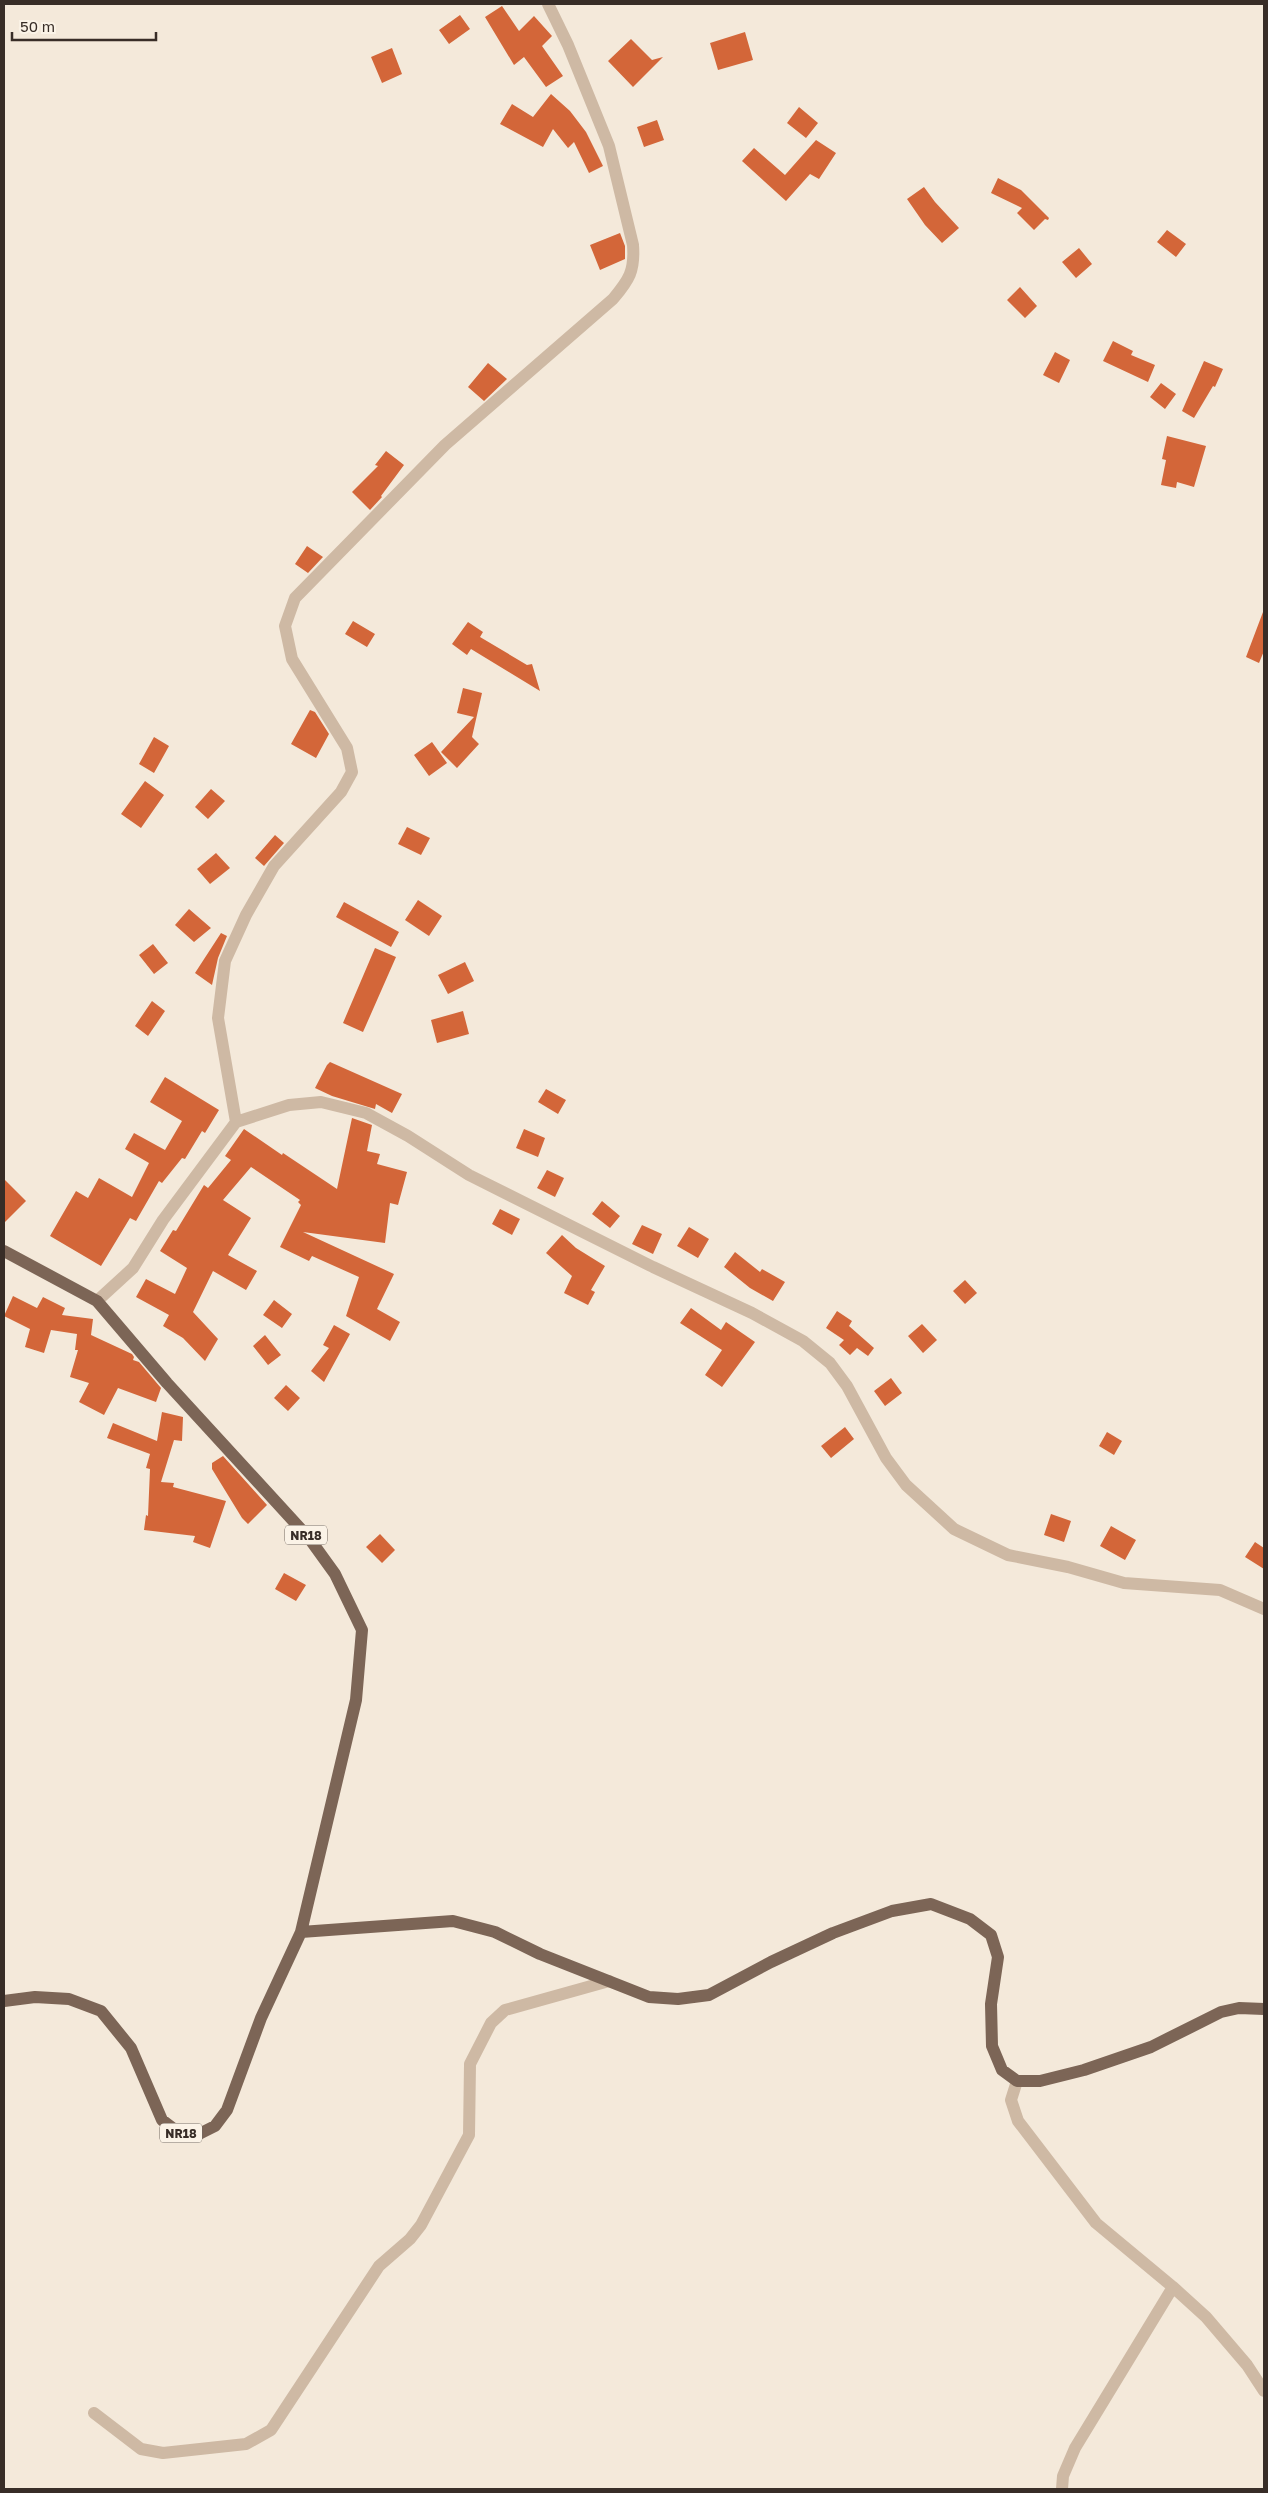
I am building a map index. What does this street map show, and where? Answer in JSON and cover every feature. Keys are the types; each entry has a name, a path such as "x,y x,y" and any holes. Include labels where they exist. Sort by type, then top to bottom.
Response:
{"main road":[{"name":"NR18","path":"4,1251 97,1301 168,1383 309,1538 335,1574 362,1630 356,1700 300,1932 261,2018 227,2110 215,2126 199,2134 179,2132 162,2120 131,2048 102,2011 69,1999 35,1997 4,2001"},
{"path":"300,1932 453,1922 495,1932 540,1954 649,1997 678,1999 709,1995 833,1933 892,1911 931,1904 970,1919 991,1935 998,1957 991,2004 992,2046 1002,2070 1017,2081 1040,2081 1084,2070 1151,2047 1222,2012 1239,2008 1264,2009"}],"street":[{"path":"236,1122 218,1018 225,961 246,915 274,866 341,792 352,772 347,748 292,659 285,626 295,598 445,446 613,299 628,280 634,261 633,245 609,146 568,45 548,4"},
{"path":"97,1301 133,1268 163,1220 236,1122 290,1105 321,1102 366,1113 408,1136 469,1175 653,1267 752,1312 803,1341 830,1363 847,1386 886,1458 906,1485 954,1529 1008,1555 1068,1567 1124,1583 1220,1590 1264,1609"},
{"path":"94,2413 141,2449 163,2453 246,2444 271,2430 380,2266 410,2239 421,2225 469,2135 470,2064 473,2054 497,2015 505,2010 609,1981"},
{"path":"1017,2081 1011,2100 1018,2121 1096,2224 1173,2287 1206,2317 1247,2365 1264,2391"},
{"path":"1062,2489 1063,2476 1075,2448 1173,2287"}],"building":[{"path":"502,6 519,31 534,16 552,36 542,46 563,76 546,87 524,57 514,65 485,17"},
{"path":"460,15 470,29 449,44 439,30"},
{"path":"745,32 753,60 718,70 710,43"},
{"path":"631,39 652,60 663,57 633,87 608,61"},
{"path":"392,48 402,74 382,83 371,57"},
{"path":"551,94 570,111 586,132 603,166 589,173 574,142 568,148 553,129 543,147 500,124 512,104 533,117"},
{"path":"799,107 818,123 806,138 787,123"},
{"path":"657,120 664,140 644,147 637,127"},
{"path":"816,140 836,153 819,179 810,174 786,201 742,161 754,148 785,175"},
{"path":"998,178 1021,190 1049,218 1048,220 1045,219 1034,230 1017,213 1022,208 991,193"},
{"path":"924,187 959,228 942,243 925,225 907,199"},
{"path":"1167,230 1186,244 1176,257 1157,242"},
{"path":"620,233 625,246 625,259 600,270 590,245"},
{"path":"1079,248 1092,264 1076,278 1062,262"},
{"path":"1020,287 1037,306 1025,318 1007,300"},
{"path":"1113,341 1133,351 1131,355 1155,365 1148,382 1103,361"},
{"path":"1055,352 1070,360 1059,383 1043,375"},
{"path":"1204,361 1223,369 1215,387 1213,386 1194,418 1182,411"},
{"path":"488,363 507,379 484,401 468,387"},
{"path":"1161,383 1176,394 1165,409 1150,397"},
{"path":"1167,436 1206,446 1194,487 1177,482 1176,488 1161,485 1166,460 1162,459"},
{"path":"386,451 404,465 382,497 370,510 352,492 378,466 375,465"},
{"path":"307,546 323,557 308,573 295,564"},
{"path":"1263,612 1264,651 1259,663 1246,657"},
{"path":"353,621 375,634 367,647 345,634"},
{"path":"468,622 483,632 480,637 527,665 532,664 540,691 471,649 467,655 452,644"},
{"path":"463,688 482,693 472,737 479,744 457,768 441,752 474,717 457,713"},
{"path":"310,710 315,712 329,734 316,758 291,744"},
{"path":"154,737 169,746 154,773 139,764"},
{"path":"432,742 447,763 429,776 414,755"},
{"path":"145,781 164,795 141,828 121,814"},
{"path":"211,789 225,801 208,819 195,807"},
{"path":"407,827 430,838 421,855 398,844"},
{"path":"275,835 284,843 264,866 255,858"},
{"path":"216,853 230,868 210,884 197,869"},
{"path":"418,900 442,916 429,936 405,920"},
{"path":"344,902 399,932 391,947 336,917"},
{"path":"189,909 211,928 194,942 175,925"},
{"path":"221,933 227,936 218,958 212,985 195,973"},
{"path":"153,944 168,963 154,974 139,955"},
{"path":"375,948 396,957 363,1032 343,1023"},
{"path":"465,962 474,981 448,994 438,975"},
{"path":"152,1001 165,1011 148,1036 135,1026"},
{"path":"463,1011 469,1034 437,1043 431,1020"},
{"path":"330,1062 402,1094 392,1113 376,1104 375,1109 332,1096 315,1088"},
{"path":"165,1077 219,1110 205,1133 202,1131 185,1159 182,1158 162,1183 159,1181 136,1221 130,1218 101,1266 50,1236 76,1191 88,1198 99,1178 132,1197 149,1163 125,1149 134,1133 165,1150 182,1121 150,1102"},
{"path":"546,1089 566,1100 558,1114 538,1102"},
{"path":"352,1118 372,1125 367,1151 380,1154 377,1164 407,1172 398,1205 390,1203 385,1243 303,1232 394,1274 377,1309 400,1322 390,1341 346,1316 359,1277 312,1256 309,1261 280,1247 301,1205 298,1202 300,1200 251,1167 223,1200 251,1218 228,1255 257,1271 246,1290 213,1271 193,1312 218,1339 205,1361 183,1338 163,1326 169,1315 136,1297 146,1279 175,1294 187,1268 160,1251 173,1230 176,1231 204,1185 208,1188 231,1160 225,1156 244,1129 337,1189"},
{"path":"524,1129 545,1138 538,1157 516,1148"},
{"path":"547,1170 564,1178 555,1197 537,1188"},
{"path":"4,1179 26,1201 4,1223"},
{"path":"602,1201 620,1216 610,1228 592,1214"},
{"path":"500,1209 520,1219 512,1235 492,1224"},
{"path":"642,1225 662,1234 653,1254 632,1244"},
{"path":"689,1227 709,1239 698,1258 677,1246"},
{"path":"562,1235 576,1248 605,1266 591,1290 595,1292 588,1305 564,1293 572,1276 546,1253"},
{"path":"735,1252 760,1272 762,1269 785,1282 773,1301 750,1288 724,1267"},
{"path":"965,1280 977,1293 965,1304 953,1291"},
{"path":"13,1296 37,1308 43,1297 65,1308 62,1315 93,1319 91,1335 132,1354 133,1360 139,1362 161,1388 156,1402 118,1388 104,1415 79,1402 89,1383 70,1377 78,1350 75,1350 77,1334 51,1330 44,1353 25,1347 30,1329 4,1316"},
{"path":"274,1300 292,1314 282,1328 263,1315"},
{"path":"691,1308 721,1330 726,1322 755,1342 722,1387 705,1375 722,1350 680,1323"},
{"path":"837,1311 852,1321 849,1326 874,1348 868,1356 857,1348 850,1355 839,1345 844,1340 826,1328"},
{"path":"922,1324 937,1340 923,1353 908,1336"},
{"path":"334,1325 350,1334 324,1382 311,1371 329,1348 323,1345"},
{"path":"265,1335 281,1355 268,1365 253,1346"},
{"path":"891,1378 902,1393 885,1406 874,1391"},
{"path":"286,1385 300,1398 288,1411 274,1398"},
{"path":"162,1412 183,1417 182,1441 174,1440 161,1482 174,1483 173,1487 226,1501 210,1548 193,1542 195,1536 144,1530 146,1515 148,1516 150,1469 146,1468 150,1454 107,1438 113,1423 157,1441"},
{"path":"845,1427 854,1439 831,1458 821,1446"},
{"path":"1107,1432 1122,1441 1114,1455 1099,1446"},
{"path":"223,1456 267,1505 248,1524 242,1518 212,1469 212,1463"},
{"path":"1051,1514 1071,1521 1064,1542 1044,1535"},
{"path":"1111,1526 1136,1540 1125,1560 1100,1546"},
{"path":"380,1534 395,1550 382,1563 366,1547"},
{"path":"1255,1542 1264,1548 1264,1569 1245,1557"},
{"path":"284,1573 306,1585 296,1601 275,1589"}]}
